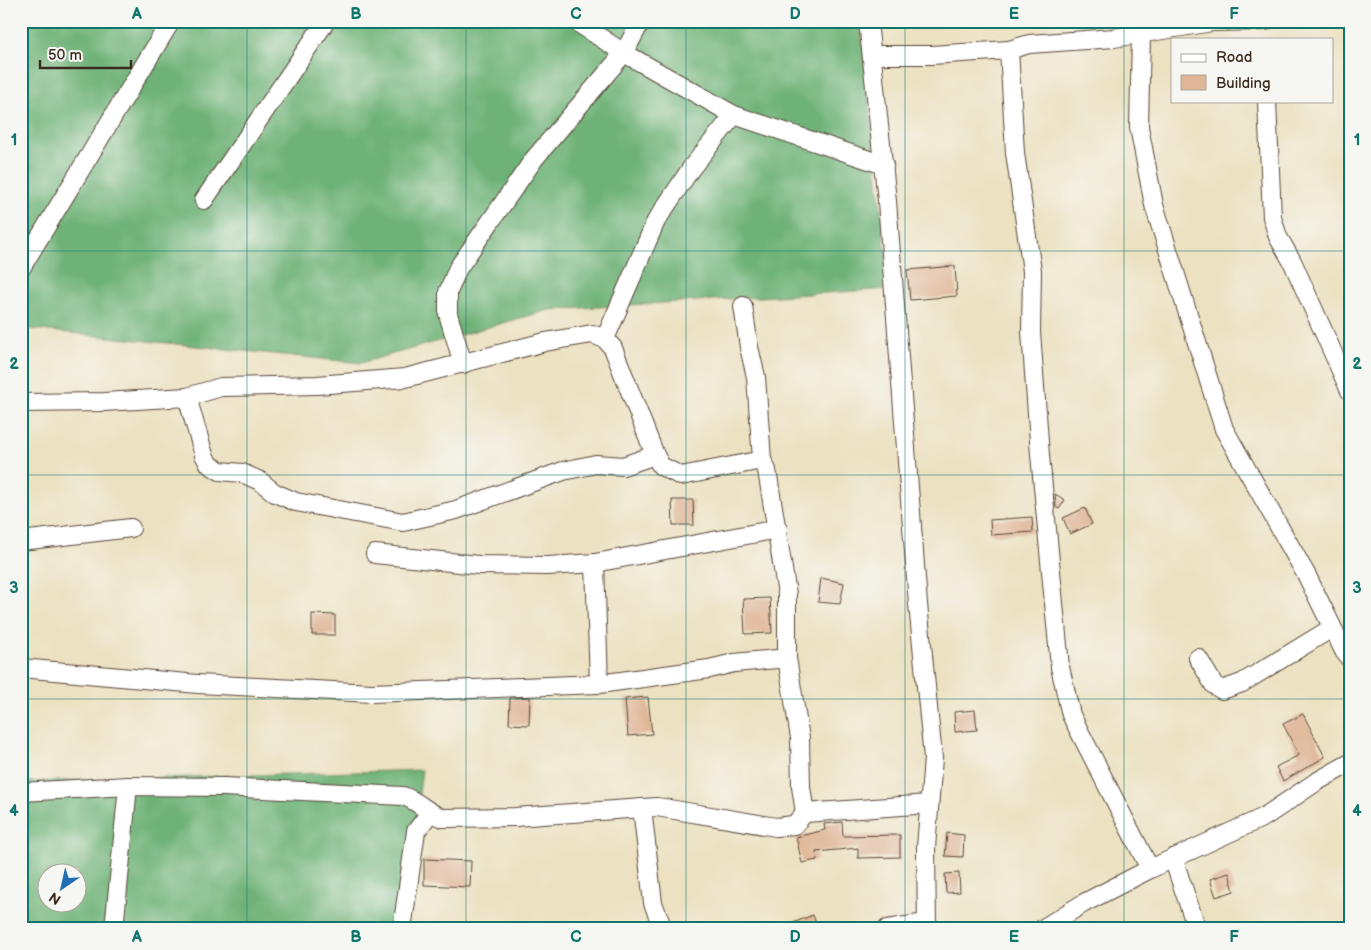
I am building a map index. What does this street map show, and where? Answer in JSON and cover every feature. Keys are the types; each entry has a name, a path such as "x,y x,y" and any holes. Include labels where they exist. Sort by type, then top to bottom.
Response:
{"street":[{"path":"21,268 171,21"},
{"path":"204,200 326,21"},
{"path":"575,21 624,53 734,115 884,165"},
{"path":"463,364 448,314 448,292 458,268 534,159 624,53 641,21"},
{"path":"868,21 884,165 912,496 918,604 933,758 926,848 926,926 887,929"},
{"path":"873,55 931,55 1009,50 1029,44 1114,38 1212,22 1265,27"},
{"path":"1141,34 1139,127 1154,205 1224,428 1307,576 1332,628 1350,659"},
{"path":"1009,50 1015,152 1032,271 1031,332 1040,455 1060,667 1071,715 1150,870"},
{"path":"1267,102 1272,217 1278,237 1345,368 1350,391"},
{"path":"605,338 656,221 692,167 734,115"},
{"path":"743,306 756,376 762,460 767,470 787,594 787,658 800,738 805,813"},
{"path":"21,403 104,402 187,396 221,387 317,385 405,378 545,342 592,334 605,338 613,348 655,455 662,466 671,473 681,476 762,460"},
{"path":"187,396 209,464 220,471 242,472 260,481 275,493 296,502 403,522 456,510 563,471 596,464 623,466 655,455"},
{"path":"21,542 131,528"},
{"path":"375,554 478,565 548,566 595,563 778,529"},
{"path":"595,563 599,684"},
{"path":"1198,658 1214,685 1222,690 1242,683 1332,628"},
{"path":"21,668 198,684 372,694 599,684 709,669 734,663 787,658"},
{"path":"1042,929 1084,903 1173,858 1264,817 1316,782 1350,763"},
{"path":"21,792 128,786 224,787 403,796 421,804 430,813 443,818 657,807 776,827 794,825 805,813 930,804"},
{"path":"114,929 128,786"},
{"path":"642,808 653,903 664,929"},
{"path":"402,929 416,831 430,813"},
{"path":"1173,858 1196,929"}],"green space":[{"path":"21,21 860,21 890,289 549,310 361,363 21,328"},
{"path":"422,770 401,929 21,929 21,782"}],"building":[{"path":"955,266 957,296 910,300 907,270"},
{"path":"1055,494 1065,500 1059,509 1056,507"},
{"path":"672,500 693,500 694,525 673,525"},
{"path":"1085,508 1092,524 1070,534 1063,518"},
{"path":"1032,517 1033,532 991,535 990,520"},
{"path":"821,578 844,583 840,604 818,602"},
{"path":"770,598 772,633 745,634 743,599"},
{"path":"312,614 335,615 335,635 312,635"},
{"path":"530,697 529,725 509,724 510,698"},
{"path":"648,697 652,734 628,736 625,699"},
{"path":"975,710 977,730 955,732 954,712"},
{"path":"1303,714 1325,757 1283,781 1276,767 1299,755 1283,724"},
{"path":"842,822 843,836 900,835 900,857 858,858 858,848 816,852 817,860 802,863 796,837 825,830 824,824"},
{"path":"947,833 964,835 963,857 945,856"},
{"path":"424,859 471,861 470,887 424,885"},
{"path":"959,873 960,892 946,893 945,874"},
{"path":"1229,873 1234,891 1216,897 1210,879"},
{"path":"813,915 818,929 780,929 780,928"}]}
